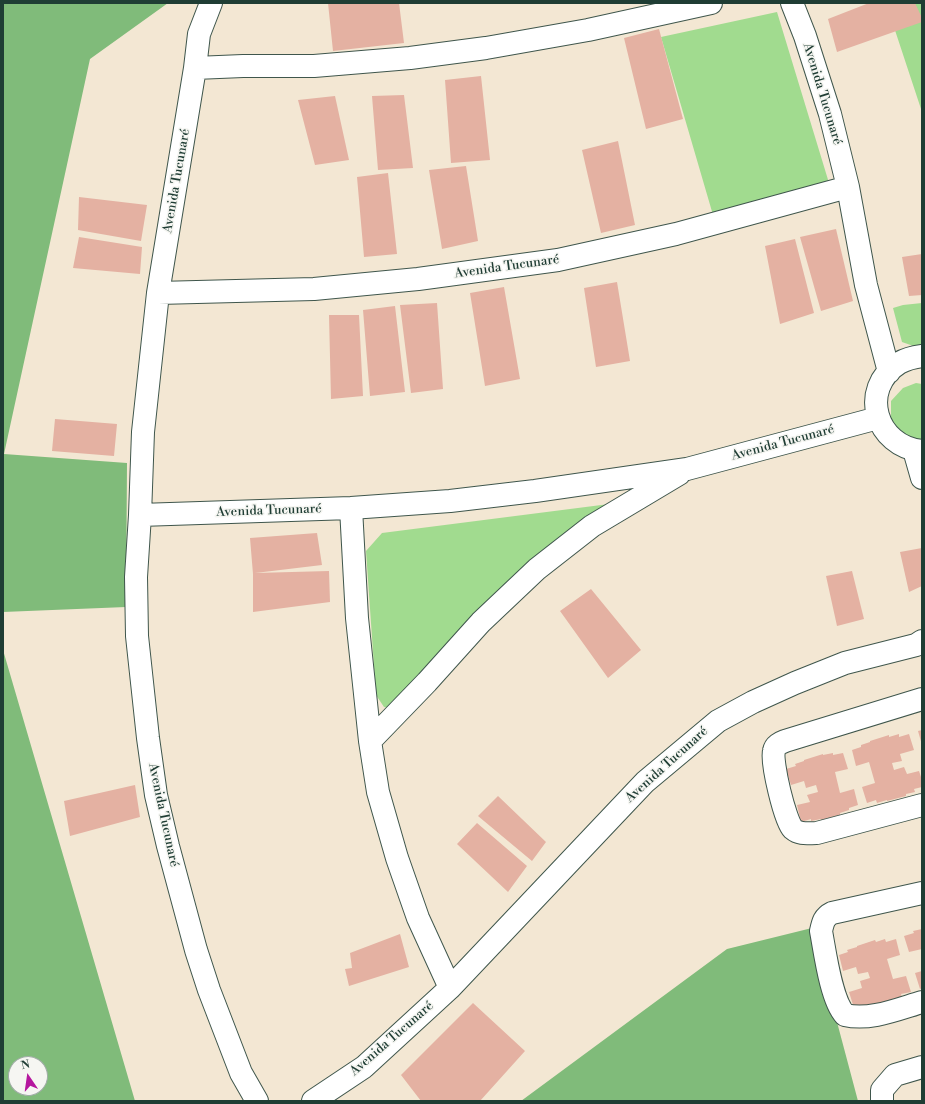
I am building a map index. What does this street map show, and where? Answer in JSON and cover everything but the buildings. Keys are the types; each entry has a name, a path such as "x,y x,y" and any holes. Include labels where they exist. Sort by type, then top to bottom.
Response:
{"street":[{"name":"Avenida Tucunaré","path":"211,3 199,34 195,68 158,293 143,432 136,577 137,636 156,795 168,846 200,963 209,990 241,1073 257,1101"},
{"path":"195,68 314,66 410,58 479,49 588,30 711,3"},
{"name":"Avenida Tucunaré","path":"792,3 805,36 830,114 848,187 866,285 889,372"},
{"name":"Avenida Tucunaré","path":"158,293 314,288 418,279 558,260 676,234 848,187"},
{"path":"922,356 910,358 898,363 889,372 877,393 876,406 878,418 884,430 892,439 903,446 918,451 922,478"},
{"name":"Avenida Tucunaré","path":"140,515 351,508 450,501 535,491 687,469 878,418"},
{"name":"Avenida Tucunaré","path":"370,741 427,682 481,622 536,569 592,526 687,469"},
{"path":"351,508 357,618 370,741 378,792 397,858 418,918 450,988"},
{"name":"Avenida Tucunaré","path":"313,1101 364,1067 450,988 645,782 718,721 760,698 838,666 916,645 922,641"},
{"path":"922,699 785,741 778,745 773,752 778,784 789,824 794,830 803,834 817,833 922,805"},
{"path":"922,893 832,913 822,922 821,931 832,982 839,1006 845,1015 854,1018 866,1017 922,1002"},
{"path":"882,1101 882,1090 895,1075 922,1067"}],"green space":[{"path":"3,3 168,3 90,59 4,454 127,463 126,607 3,612"},
{"path":"886,3 922,3 922,112"},
{"path":"777,12 829,183 713,215 661,37"},
{"path":"922,303 922,349 902,342 893,308 903,305"},
{"path":"916,383 922,384 922,447 903,446 891,423 891,401 903,388"},
{"path":"617,503 397,709 384,707 376,695 366,551 382,533"},
{"path":"3,650 135,1101 3,1101"},
{"path":"812,928 858,1101 521,1101 727,949"}]}
